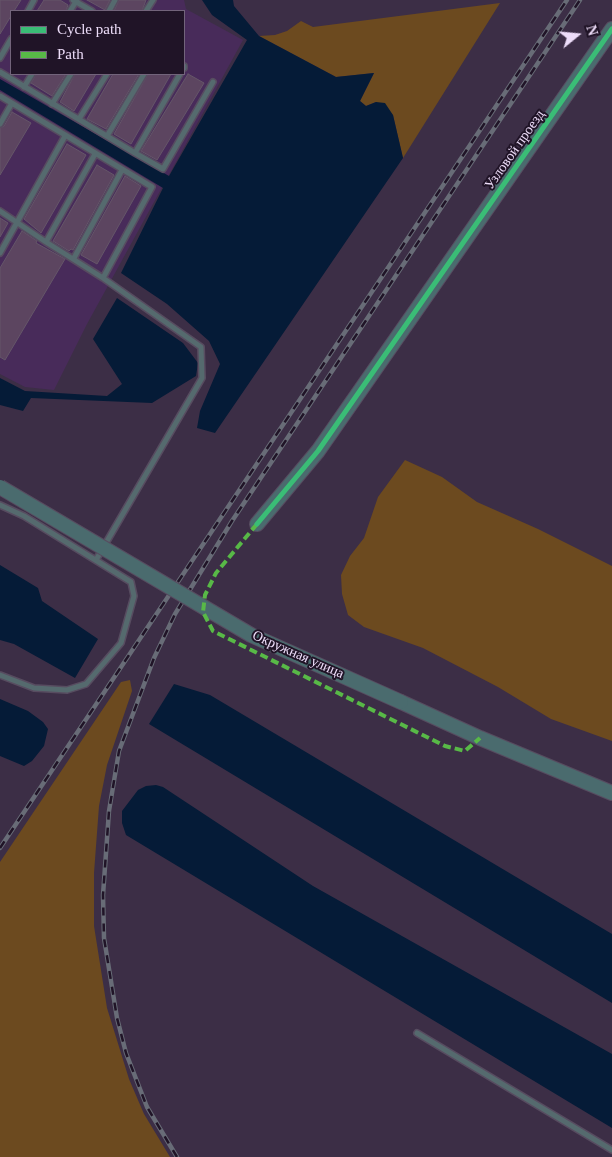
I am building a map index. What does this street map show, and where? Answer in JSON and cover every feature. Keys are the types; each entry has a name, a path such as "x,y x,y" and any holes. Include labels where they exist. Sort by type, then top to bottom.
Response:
{"main road":[{"name":"Узловой проезд","path":"257,524 324,443 612,29"},
{"name":"Окружная улица","path":"0,488 251,635 480,738 612,792"}],"lane":[{"path":"75,1 90,10"},
{"path":"0,58 10,41"},
{"path":"0,72 164,169 213,82"},
{"path":"24,87 31,75"},
{"path":"52,104 70,75"},
{"path":"79,119 106,75"},
{"path":"107,136 143,75"},
{"path":"135,153 179,75"},
{"path":"0,96 152,187 104,278"},
{"path":"0,124 12,104"},
{"path":"0,253 65,136"},
{"path":"46,242 95,154"},
{"path":"74,258 122,170"},
{"path":"0,211 104,278 201,347 202,378 96,560"},
{"path":"0,506 24,516 131,582 133,587 132,605 121,644 86,684 66,690 34,688 0,675"},
{"path":"417,1033 612,1150"}],"shaded area":[{"path":"0,0 184,0 186,9 243,40 87,324 54,390 25,387 0,374"},
{"path":"500,3 403,158 393,115 376,102 366,106 360,101 374,73 336,77 259,36 275,35 287,31 301,21 313,27"},
{"path":"405,460 442,477 477,502 538,529 612,566 612,741 551,719 498,687 423,648 364,627 348,615 342,594 341,575 350,556 364,538 378,497"},
{"path":"130,680 132,691 107,765 99,806 94,873 94,926 107,1008 129,1079 144,1114 170,1157 0,1157 0,862 121,682"}],"water":[{"path":"202,0 233,0 234,6 259,36 336,77 374,73 360,101 366,106 376,102 385,103 393,115 403,158 215,433 197,428 200,411 220,364 209,341 167,304 121,273 163,188 0,90 0,79 169,176 247,40 212,15"},
{"path":"117,298 183,343 198,363 196,376 152,403 31,398 23,411 0,405 0,378 25,391 107,396 122,384 93,339"},
{"path":"0,565 38,588 42,601 98,639 75,678 14,644 0,640"},
{"path":"174,684 210,695 612,934 612,1003 149,724"},
{"path":"0,699 28,711 43,722 48,729 44,746 32,761 24,766 0,756"},
{"path":"156,785 163,787 313,886 612,1054 612,1128 126,835 122,823 122,811 138,790 146,786"}],"building":[{"path":"0,0 21,0 15,10 10,10 10,18 0,34"},
{"path":"44,0 60,0 68,5 66,10 38,10"},
{"path":"87,0 110,0 105,10"},
{"path":"119,0 146,0 142,10 114,10"},
{"path":"188,74 204,83 157,160 141,151"},
{"path":"35,75 65,75 52,96 31,83"},
{"path":"74,75 95,75 74,111 60,102"},
{"path":"112,75 138,75 106,129 87,119"},
{"path":"147,75 170,75 131,144 114,134"},
{"path":"12,112 31,123 0,175 0,128 4,126"},
{"path":"67,144 86,155 41,233 24,219"},
{"path":"97,165 114,175 73,250 69,251 53,241"},
{"path":"125,176 141,186 97,264 81,255"},
{"path":"0,218 8,223 0,237"},
{"path":"22,231 37,241 36,243 65,259 5,360 0,357 0,268"}],"railway":[{"path":"0,848 567,0"},
{"path":"177,1157 147,1107 126,1053 117,1018 104,938 103,895 109,811 119,751 154,658 175,614 232,521 580,0"}],"marked path":[{"path":"257,524 216,573 205,595 203,612 213,631 445,746 465,751 480,738"}],"cycle path":[{"path":"257,524 318,451 612,29"}]}
